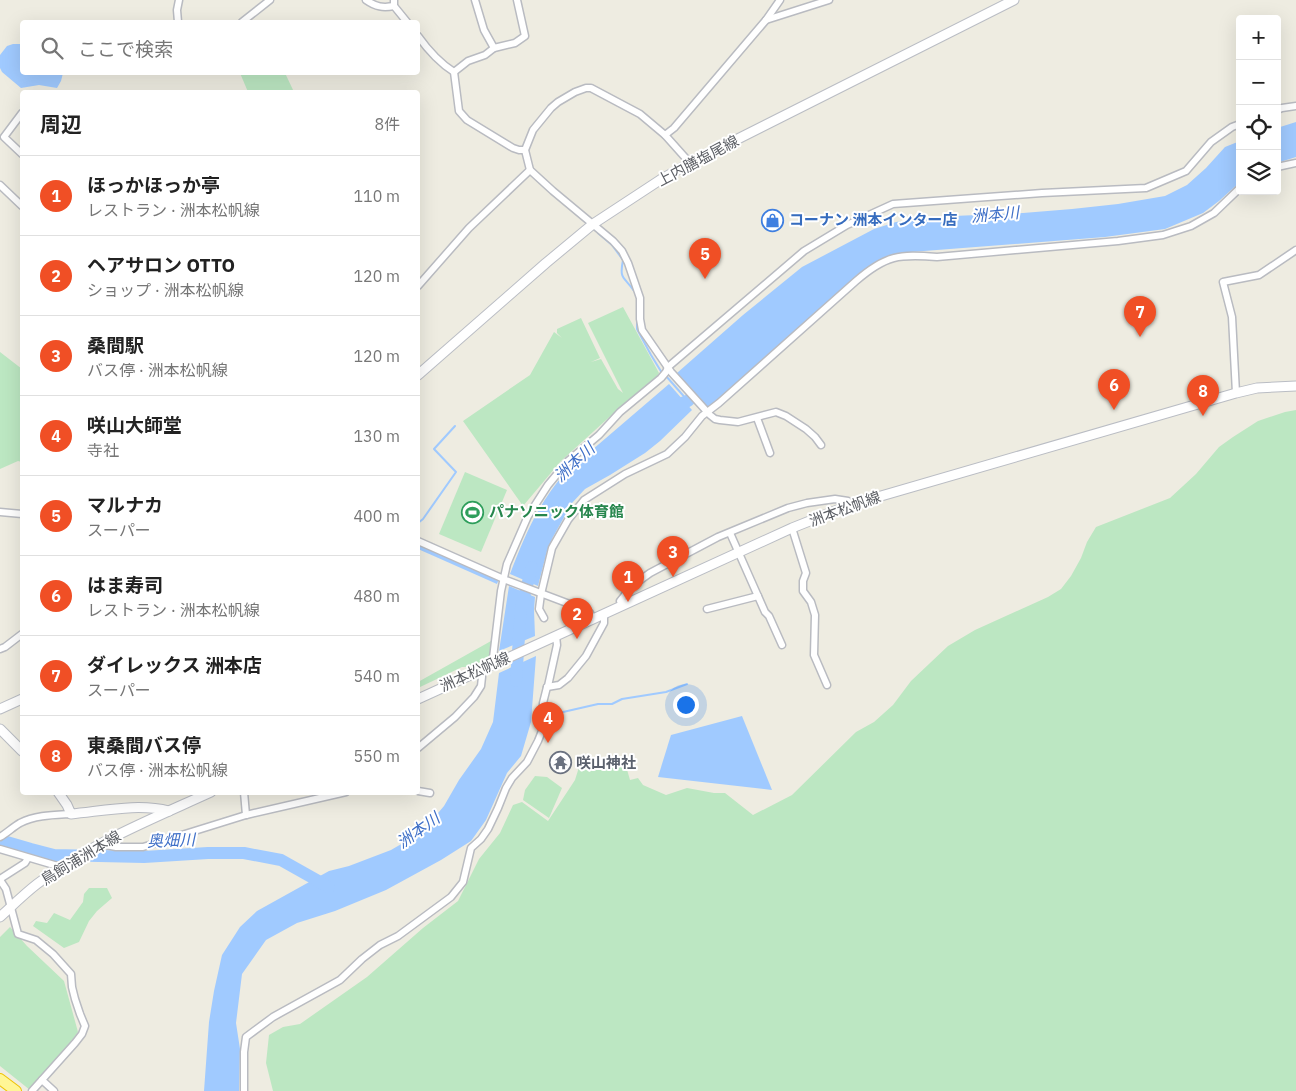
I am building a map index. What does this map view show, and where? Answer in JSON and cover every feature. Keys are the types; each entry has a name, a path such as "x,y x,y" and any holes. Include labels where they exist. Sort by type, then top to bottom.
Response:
{"highway":[{"path":"0,1078 16,1091"}],"main road":[{"name":"上内膳塩尾線","path":"420,373 593,224 660,180 690,163 1014,0"},
{"name":"洲本松帆線","path":"420,698 480,670 493,661 552,638 792,528 850,505 1236,393 1257,388 1296,386"},
{"path":"0,709 20,700"},
{"path":"0,729 20,749"},
{"path":"60,795 71,814 139,807 170,811 205,795"},
{"name":"鳥飼浦洲本線","path":"0,917 36,884 64,865 101,844 170,811"}],"street":[{"path":"178,0 178,20"},
{"path":"245,20 270,0"},
{"path":"366,0 384,8 394,3 406,20"},
{"path":"474,0 484,30 494,48"},
{"path":"454,72 468,62 486,55 494,48 515,43 524,36 517,0"},
{"path":"666,135 766,20 780,0"},
{"path":"766,20 829,0"},
{"path":"420,39 430,52 454,72 459,111 467,120 513,148 524,150"},
{"path":"690,163 666,135 640,114 596,89 586,88 566,96 551,108 533,130 524,150 530,170 613,241 622,251 640,298 642,330 668,370 706,411 715,419 738,422 776,412 806,428 821,444"},
{"path":"1281,108 1296,106"},
{"path":"20,117 4,137 20,152"},
{"path":"493,661 510,556 528,516 548,485 568,461 599,434 620,412 804,251 847,225 893,204 1042,193 1146,188 1186,171 1211,142 1236,126"},
{"path":"1281,166 1296,163"},
{"path":"420,284 469,228 530,170"},
{"path":"0,185 20,204"},
{"path":"544,618 540,609 540,593 552,548 568,520 584,500 625,474 667,454 685,437 706,411 878,264 886,260 911,255 937,257 1118,241 1163,235 1191,226 1214,213 1236,192"},
{"path":"1236,393 1232,317 1223,282 1259,275 1296,250"},
{"path":"757,418 770,453"},
{"path":"622,606 620,601 632,586 650,573 718,537 788,508 807,503 835,499 848,501 850,505"},
{"path":"0,512 20,514"},
{"path":"792,528 806,572 803,580 803,591 811,602 815,614 814,655 827,685"},
{"path":"730,533 765,612 769,616 782,645"},
{"path":"420,542 590,613 593,619"},
{"path":"707,609 758,596"},
{"path":"547,688 559,685 568,678 586,656 604,623 604,614"},
{"path":"0,648 5,647 20,636"},
{"path":"244,1091 246,1037 273,1016 340,980 380,945 398,936 451,897 463,882 471,848 481,839 488,828 506,788 512,778 527,762 542,731 543,703 557,645 552,638"},
{"path":"420,746 455,717 474,697 481,686 482,677 480,670"},
{"path":"420,791 430,793"},
{"path":"244,795 246,815"},
{"path":"101,844 116,847 143,847 246,815 333,795"},
{"path":"3,835 26,821 44,816 71,814"},
{"path":"0,849 28,858 64,865"},
{"path":"28,858 25,863 0,880 6,889 18,934 36,940 53,954 71,974 74,998 85,1026 75,1043 32,1091"},
{"path":"42,1080 54,1091"}],"green space":[{"path":"241,75 286,75 293,90 247,90"},
{"path":"623,307 659,373 657,377 626,402 561,461 523,506 463,421 530,375 554,332 562,338 557,333 557,329 581,318 600,358 591,362 601,359 618,389 623,393 588,323"},
{"path":"0,352 20,367 20,462 0,469"},
{"path":"1296,410 1296,1091 273,1091 266,1063 269,1035 283,1027 300,1024 367,977 423,928 458,901 479,859 500,833 513,805 522,802 548,821 575,780 580,764 616,757 624,759 630,780 638,778 643,785 666,795 687,788 725,793 753,815 792,795 856,732 874,722 893,705 911,681 948,646 975,630 1048,597 1061,589 1071,576 1096,527 1170,498 1196,474 1219,447 1233,437 1258,421"},
{"name":"パナソニック体育館","path":"465,472 507,490 481,552 439,534"},
{"path":"491,641 490,658 469,667 462,667 420,687 420,681"},
{"path":"535,776 547,777 562,788 549,818 523,800 525,790"},
{"path":"89,888 107,888 112,898 89,921 79,942 64,948 33,926 36,921 47,923 54,913 70,920 83,902 84,894"},
{"path":"10,927 64,981 78,1032 61,1055 30,1090 0,1066 0,937"}],"water":[{"path":"20,44 20,75 62,75 57,88 39,85 21,88 2,72 0,68 0,55 7,46"},
{"path":"1296,122 1296,157 1281,162 1281,150 1281,127"},
{"path":"1236,143 1236,186 1203,213 1165,229 1105,237 911,252 891,257 867,269 708,408 677,373 743,315 802,267 874,229 896,222 930,217 1072,209 1165,196 1187,185 1225,147"},
{"path":"669,384 692,410 645,453 585,489 572,503 547,551 538,586 510,574 532,521 564,474"},
{"path":"420,545 499,579 497,584 420,550"},
{"path":"509,586 535,597 535,636 499,651"},
{"path":"536,656 531,722 521,756 507,773 486,820 471,841 386,890 335,911 297,923 266,940 242,974 236,1023 240,1049 239,1091 204,1091 209,1022 214,991 222,955 240,927 257,911 329,871 349,866 391,850 422,832 444,806 459,780 481,749 493,722 499,673"},
{"path":"742,716 772,790 658,777 671,735"}],"waterway":[{"path":"598,233 612,245 623,260 622,275 634,291"},
{"path":"637,300 637,329 662,373"},
{"path":"666,376 688,401"},
{"name":"洲本川","path":"668,408 688,401 702,387"},
{"path":"420,521 456,472 434,449 455,426"},
{"name":"洲本川","path":"516,681 521,608 532,567"},
{"path":"550,715 598,704 612,704 622,699 666,692 687,684"},
{"name":"奥畑川","path":"0,840 54,855 144,857 244,853 281,860 329,887"}],"place":[{"name":"コーナン 洲本インター店","path":"773,220"},
{"name":"マルナカ","path":"705,279"},
{"name":"ダイレックス 洲本店","path":"1140,337"},
{"name":"はま寿司","path":"1114,410"},
{"name":"東桑間バス停","path":"1203,416"},
{"name":"パナソニック体育館","path":"473,512"},
{"name":"桑間駅","path":"673,577"},
{"name":"ほっかほっか亭","path":"628,602"},
{"name":"ヘアサロン OTTO","path":"577,639"},
{"name":"咲山大師堂","path":"548,743"},
{"name":"咲山神社","path":"560,763"}]}
